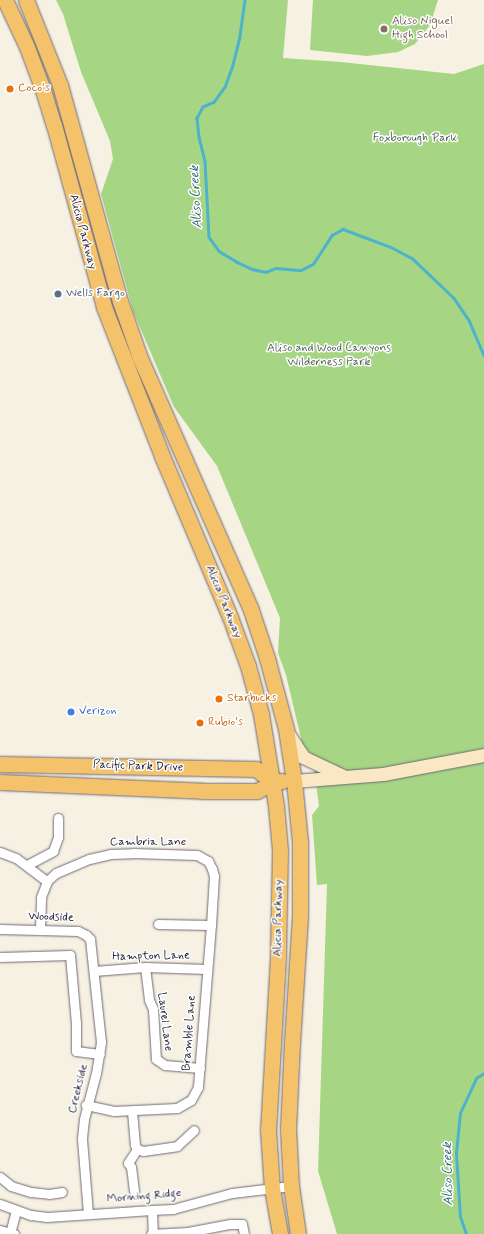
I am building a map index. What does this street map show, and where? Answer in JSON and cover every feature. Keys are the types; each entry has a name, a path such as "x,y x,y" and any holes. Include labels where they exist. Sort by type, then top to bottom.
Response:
{"main road":[{"name":"Alicia Parkway","path":"4,0 27,47 47,104 104,307 159,449 230,617 245,658 261,714 273,782 280,850 280,902 268,1130 272,1188 280,1234"},
{"name":"Alicia Parkway","path":"26,0 60,85 120,301 140,358 250,610 267,658 287,731 300,842 300,916 288,1129 291,1186 298,1234"},
{"path":"287,731 303,757 347,778"},
{"name":"Pacific Park Drive","path":"0,782 203,791 259,791 273,782 347,778 420,768 484,755"},
{"name":"Pacific Park Drive","path":"0,764 256,770 273,782"}],"street":[{"path":"27,865 53,851 58,837 58,818"},
{"path":"0,852 16,858 47,881 41,897 40,929"},
{"name":"Cambria Lane","path":"47,881 56,873 69,866 110,854 133,853 197,855 208,861"},
{"name":"Bramble Lane","path":"86,1104 114,1111 177,1108 191,1100 198,1087 214,876 208,861"},
{"path":"158,924 211,925"},
{"name":"Woodside","path":"0,930 40,929 78,931 90,939 94,971"},
{"path":"0,957 68,954 70,957 76,1023 76,1051 100,1054"},
{"name":"Hampton Lane","path":"94,971 145,967 207,969"},
{"name":"Laurel Lane","path":"145,967 149,1000 153,1009 156,1059 165,1065 200,1068"},
{"name":"Creekside","path":"88,1214 82,1139 86,1104 96,1073 100,1054 94,971"},
{"path":"132,1111 135,1145 137,1149 142,1151 172,1148 177,1146 194,1130"},
{"path":"134,1191 131,1167 128,1163 137,1149"},
{"path":"0,1177 11,1186 31,1192 49,1194 62,1192"},
{"name":"Morning Ridge","path":"0,1204 16,1211 47,1217 173,1209 232,1193 291,1186"},
{"path":"152,1210 152,1234 188,1232 230,1224 242,1224 244,1234"},
{"path":"0,1230 12,1234 16,1211"}],"green space":[{"name":"Aliso and Wood Canyons Wilderness Park","path":"56,0 288,0 283,58 341,62 454,74 484,64 484,1234 337,1234 318,1171 327,884 317,885 312,815 319,806 312,754 303,747 286,675 278,653 280,618 217,466 174,407 133,311 101,194 113,159 110,141 81,72 63,14"},
{"path":"313,0 438,0 430,25 415,44 398,52 367,56 310,50"}],"waterway":[{"name":"Aliso Creek","path":"245,0 240,37 232,68 225,87 214,102 203,107 197,118 199,137 205,161 209,237 219,251 252,269 266,272 276,268 301,270 313,264 332,235 343,229 391,247 412,258 454,298 469,320 484,355"},
{"name":"Aliso Creek","path":"466,1234 460,1217 456,1153 460,1113 476,1078 484,1073"}],"place":[{"name":"Aliso Niguel High School","path":"384,29"},
{"name":"Coco's","path":"10,89"},
{"name":"Wells Fargo","path":"58,294"},
{"name":"Starbucks","path":"219,699"},
{"name":"Verizon","path":"71,712"},
{"name":"Rubio's","path":"200,723"}],"park label":[{"name":"Foxborough Park","path":"415,139"}]}
